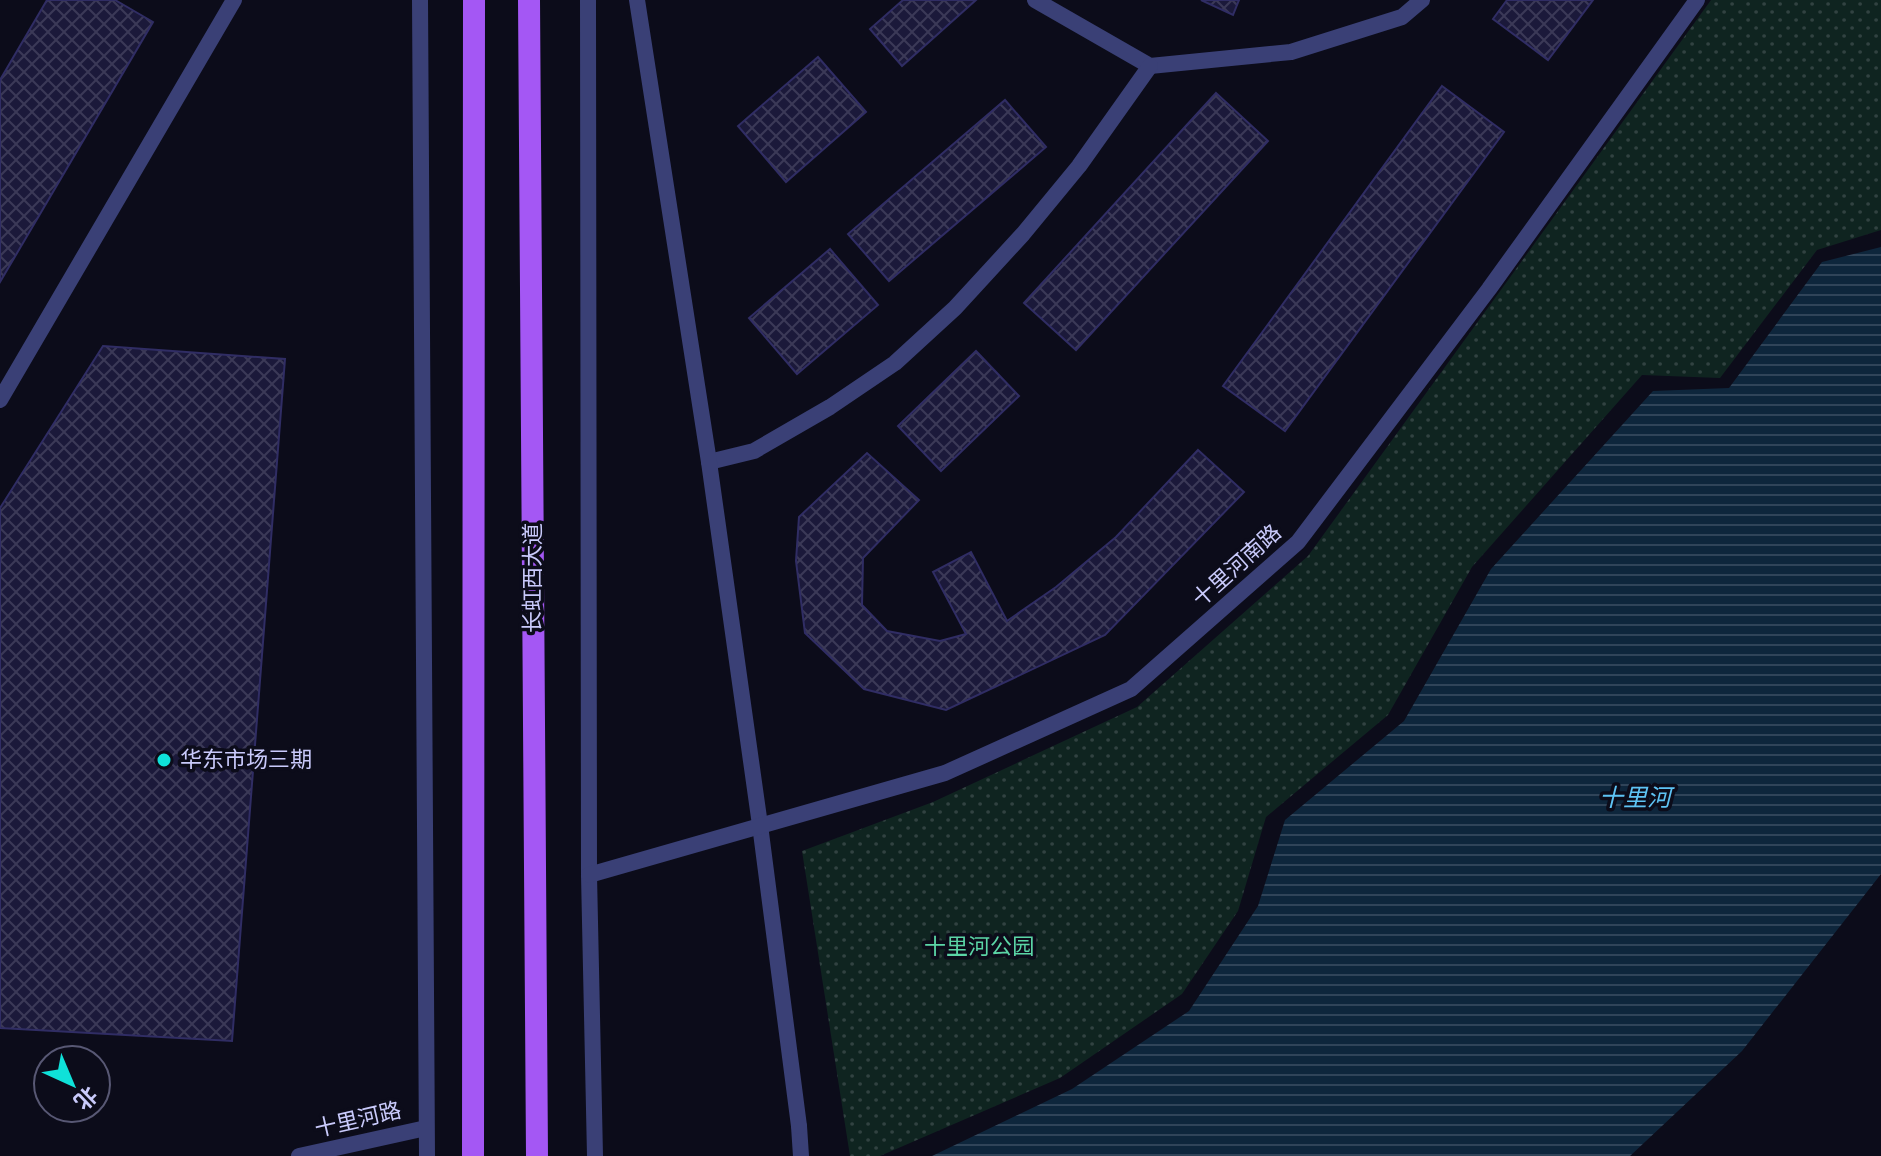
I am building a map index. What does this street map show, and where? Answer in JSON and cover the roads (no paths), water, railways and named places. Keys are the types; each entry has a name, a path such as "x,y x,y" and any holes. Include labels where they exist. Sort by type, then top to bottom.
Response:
{"main road":[{"path":"473,1154 474,0"},
{"name":"长虹西大道","path":"529,0 537,1152"}],"street":[{"path":"0,400 234,0"},
{"path":"420,0 427,1154"},
{"path":"588,0 589,875 595,1155"},
{"path":"637,0 709,462 760,825 801,1156"},
{"path":"1035,0 1150,66 1291,52 1402,17 1422,0"},
{"name":"十里河南路","path":"589,875 945,773 1131,689 1298,542 1489,289 1697,0"},
{"path":"709,462 754,451 830,407 895,363 955,308 1023,234 1079,166 1150,66"},
{"name":"十里河路","path":"299,1156 426,1128"}],"water":[{"name":"十里河","path":"1881,247 1881,874 1742,1051 1630,1156 932,1156 1072,1089 1189,1011 1258,906 1285,820 1404,721 1491,569 1653,391 1729,388 1822,262"}],"place":[{"name":"华东市场三期","path":"164,760"}],"park label":[{"name":"十里河公园","path":"979,947"}]}
